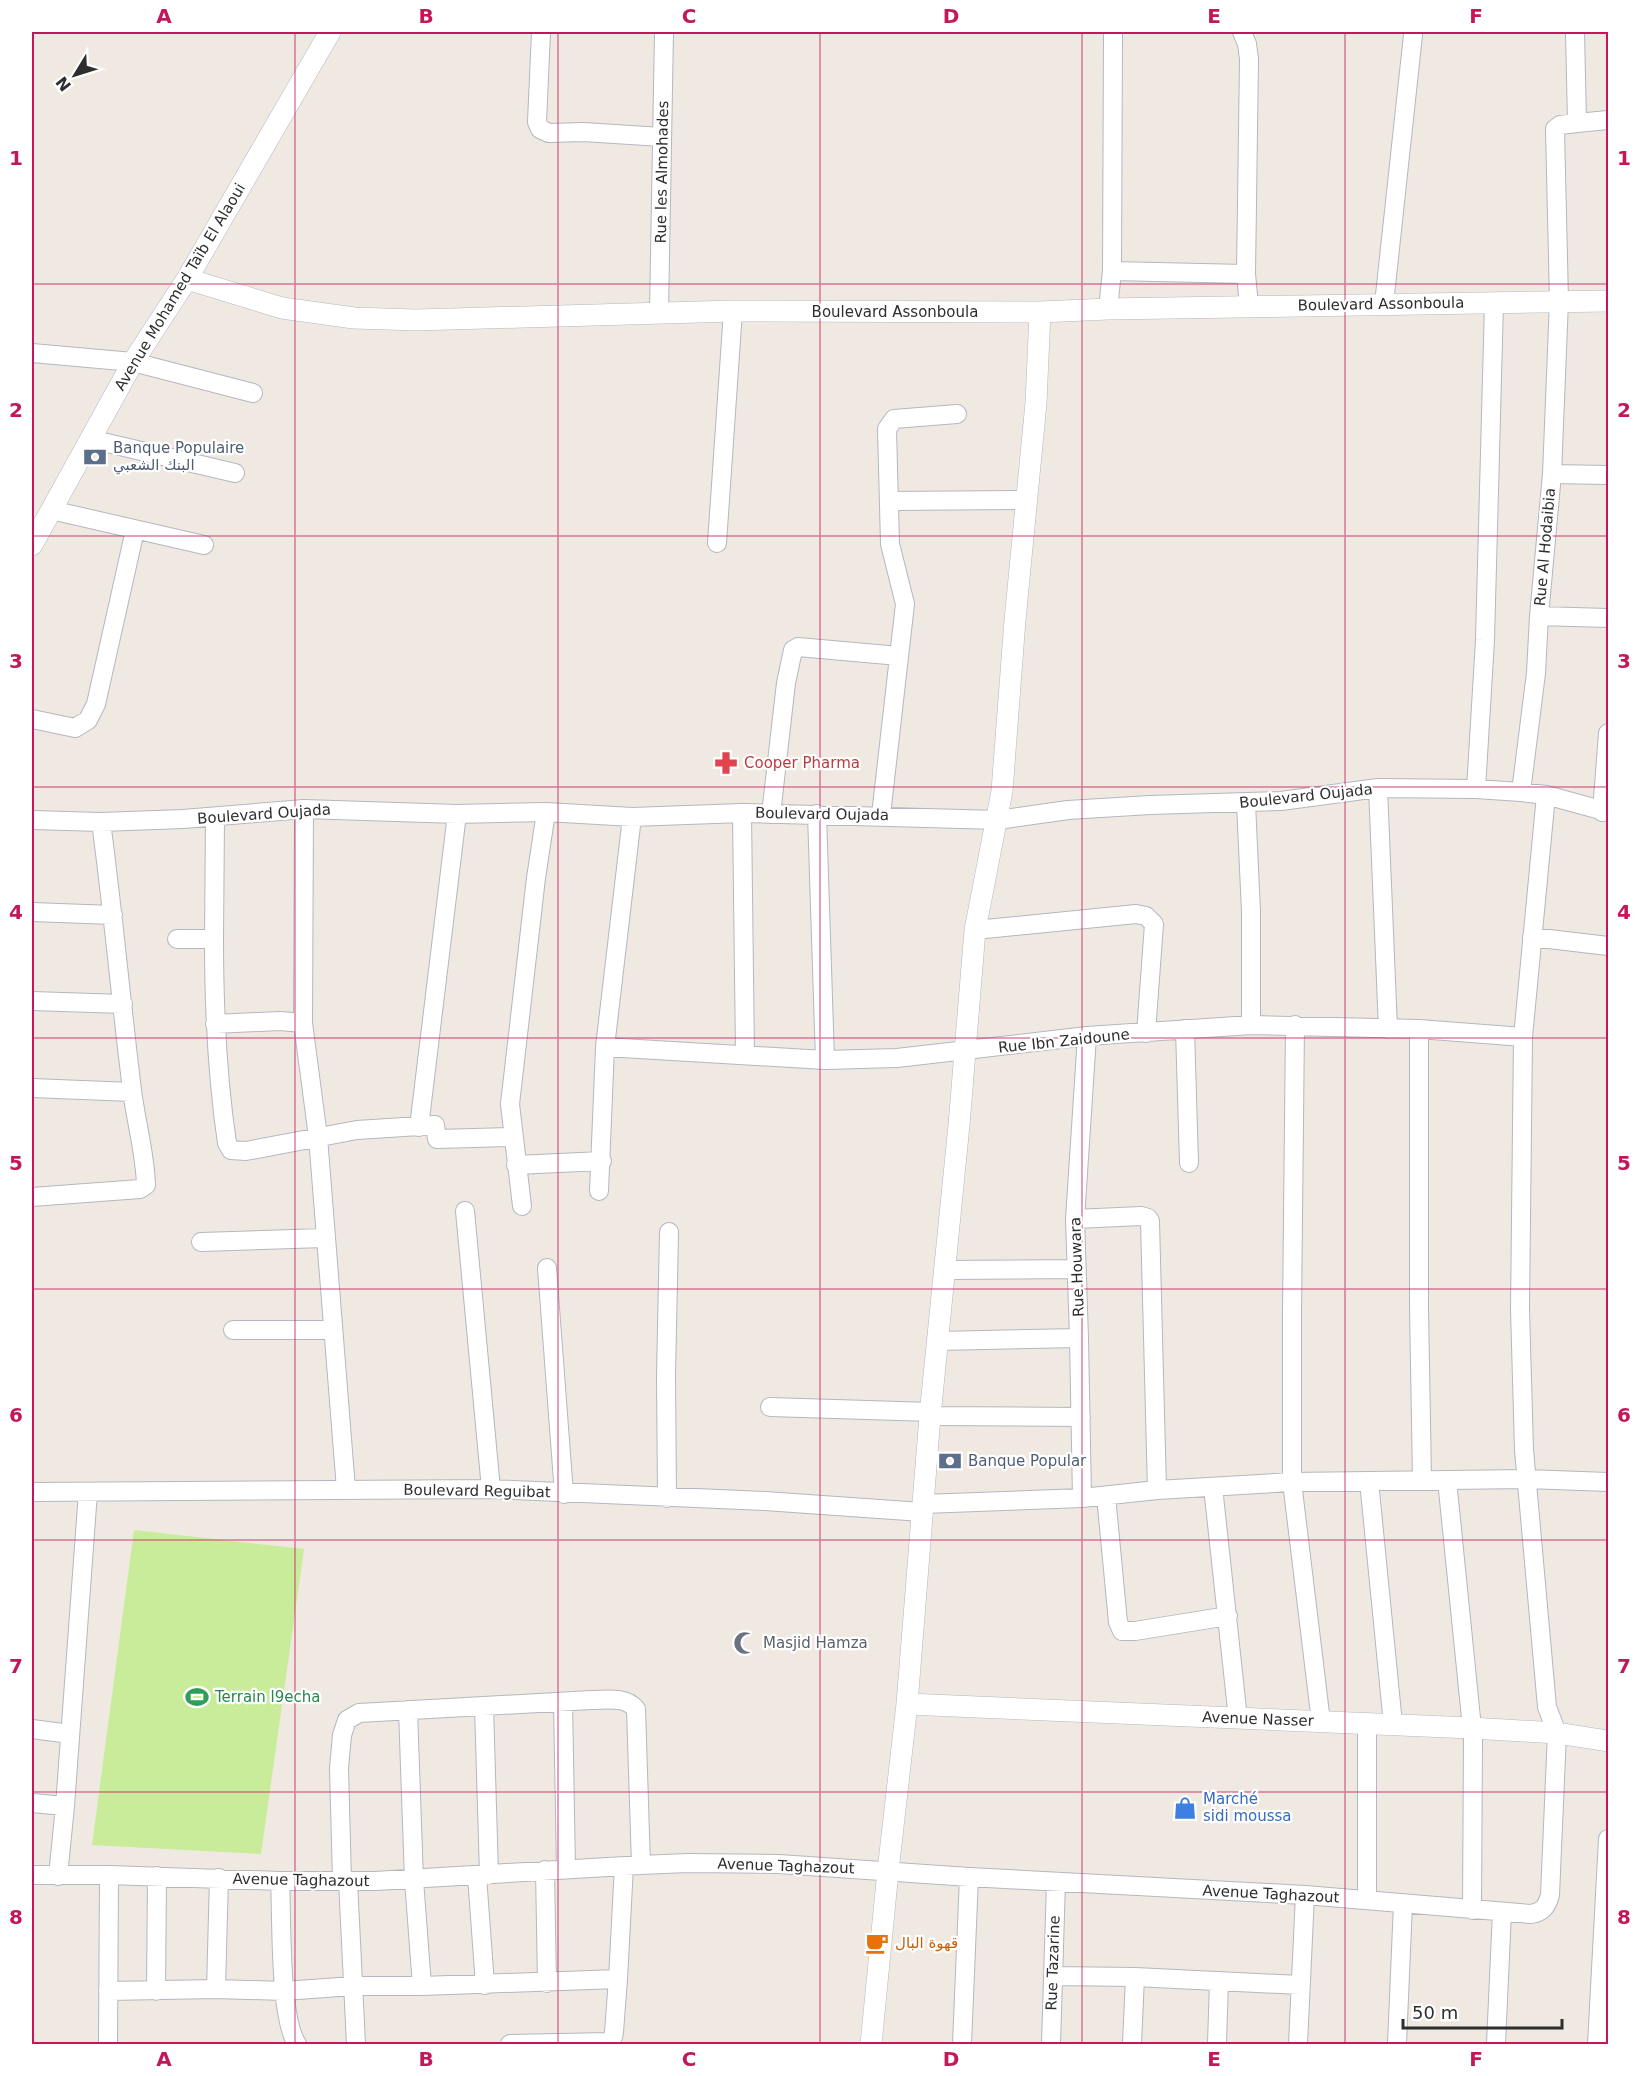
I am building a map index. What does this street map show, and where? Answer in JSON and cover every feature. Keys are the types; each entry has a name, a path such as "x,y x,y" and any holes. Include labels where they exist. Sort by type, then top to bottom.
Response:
{"street":[{"name":"Avenue Mohamed Taïb El Alaoui","path":"32,545 133,362 187,279 330,32"},
{"path":"541,32 537,122 540,129 549,133 583,132 662,137"},
{"name":"Rue les Almohades","path":"659,312 664,32"},
{"path":"1108,309 1112,271 1113,32"},
{"path":"1242,32 1247,44 1249,59 1246,274 1249,306"},
{"path":"1575,32 1577,123 1608,120"},
{"path":"1384,304 1413,35"},
{"name":"Rue Al Hodaibia","path":"1521,792 1536,673 1552,474 1558,301 1555,129 1560,125 1577,123"},
{"path":"1112,271 1246,274"},
{"name":"Boulevard Assonboula","path":"187,279 282,308 354,318 416,320 659,312 1040,312 1249,306 1608,301"},
{"path":"1476,789 1485,640 1494,303"},
{"path":"717,543 733,311"},
{"path":"871,2044 907,1704 930,1414 959,1125 975,930 1002,791 1036,403 1040,312"},
{"path":"32,353 133,362 253,393"},
{"path":"881,815 905,604 903,588 890,544 886,429 889,422 894,419 957,414"},
{"path":"90,439 235,473"},
{"path":"1552,474 1608,476"},
{"path":"890,501 1026,500"},
{"path":"51,510 204,545"},
{"path":"32,719 75,728 88,720 96,704 135,530"},
{"path":"1539,616 1608,618"},
{"path":"771,814 786,682 793,650 798,647 899,656"},
{"path":"1605,812 1608,733"},
{"path":"1378,788 1388,1029"},
{"name":"Boulevard Oujada","path":"32,820 101,822 215,817 304,809 457,814 546,812 632,817 742,813 881,815 998,820 1080,809 1281,801 1378,788 1521,792 1546,795 1605,812"},
{"path":"1546,795 1523,1037 1521,1332 1522,1410 1547,1707 1557,1733"},
{"path":"1246,803 1251,912 1251,1025"},
{"path":"304,809 303,1023 318,1137 324,1238 346,1489"},
{"path":"522,1206 510,1104 536,878 546,812"},
{"path":"742,813 745,1055"},
{"path":"419,1127 457,814"},
{"path":"817,814 825,1060"},
{"path":"215,817 215,1024 227,1143 231,1150 246,1151 357,1130 435,1125 437,1139 513,1137"},
{"path":"599,1191 605,1047 632,817"},
{"path":"32,1197 144,1188 146,1185 145,1166 132,1092 101,822"},
{"path":"32,912 113,915"},
{"path":"975,930 1136,914 1146,916 1154,924 1146,1033"},
{"path":"1532,937 1608,946"},
{"path":"177,939 214,939"},
{"path":"32,1001 123,1004"},
{"path":"215,1024 280,1021 303,1023"},
{"name":"Rue Ibn Zaidoune","path":"605,1047 825,1060 897,1058 1087,1036 1251,1025 1419,1029 1523,1037"},
{"path":"1295,1025 1292,1482 1321,1722"},
{"path":"1185,1029 1189,1163"},
{"path":"1419,1029 1419,1308 1422,1479"},
{"name":"Rue Houwara","path":"1082,1498 1074,1219 1087,1036"},
{"path":"32,1088 132,1092"},
{"path":"516,1165 602,1161"},
{"path":"465,1211 491,1489"},
{"path":"1074,1219 1141,1216 1150,1221 1157,1491"},
{"path":"667,1498 666,1375 669,1232"},
{"path":"201,1242 324,1238"},
{"path":"547,1269 564,1494"},
{"path":"944,1270 1077,1269"},
{"path":"233,1330 333,1330"},
{"path":"938,1341 1079,1338"},
{"path":"770,1407 930,1414 1081,1417"},
{"name":"Boulevard Reguibat","path":"32,1492 491,1489 922,1508 1292,1482 1527,1479 1608,1482"},
{"path":"1447,1480 1474,1760 1472,1910"},
{"path":"1369,1481 1393,1724"},
{"path":"1213,1487 1238,1719"},
{"path":"58,1876 88,1492"},
{"path":"1106,1496 1118,1622 1122,1630 1135,1631 1228,1616"},
{"path":"356,2044 339,1768 345,1724 359,1713 616,1699 626,1701 636,1709 632,1865 613,2037 608,2042 510,2044"},
{"path":"563,1702 566,1869"},
{"name":"Avenue Nasser","path":"907,1704 1472,1728 1557,1733 1608,1741"},
{"path":"484,1706 485,1984"},
{"path":"408,1710 414,1880 422,1986"},
{"path":"1367,1725 1367,1900"},
{"path":"32,1729 70,1734"},
{"name":"Avenue Taghazout","path":"32,1875 157,1876 280,1881 414,1880 632,1865 779,1864 1305,1895 1531,1914 1540,1912 1547,1906 1550,1895 1557,1733"},
{"path":"32,1803 65,1806"},
{"path":"1597,2044 1608,1839"},
{"path":"545,1870 547,1983"},
{"path":"108,1875 108,2044"},
{"path":"156,1991 157,1876"},
{"path":"962,2044 969,1877"},
{"path":"216,1989 219,1878"},
{"path":"280,1881 284,1990 290,2024 297,2044"},
{"name":"Rue Tazarine","path":"1051,2044 1056,1882"},
{"path":"1298,2044 1305,1895"},
{"path":"1397,2044 1403,1904"},
{"path":"1496,2044 1502,1912"},
{"path":"1053,1976 1135,1977 1300,1985"},
{"path":"1132,2044 1135,1977"},
{"path":"108,1991 284,1990 618,1979"},
{"path":"1217,2044 1219,1982"}],"green space":[{"name":"Terrain l9echa","path":"134,1530 304,1549 261,1854 92,1845"}],"place":[{"name":"Banque Populaire البنك الشعبي","path":"95,457"},
{"name":"Cooper Pharma","path":"726,763"},
{"name":"Banque Popular","path":"950,1461"},
{"name":"Masjid Hamza","path":"745,1643"},
{"name":"Terrain l9echa","path":"197,1697"},
{"name":"Marché sidi moussa","path":"1185,1808"},
{"name":"قهوة البال","path":"877,1943"}]}
